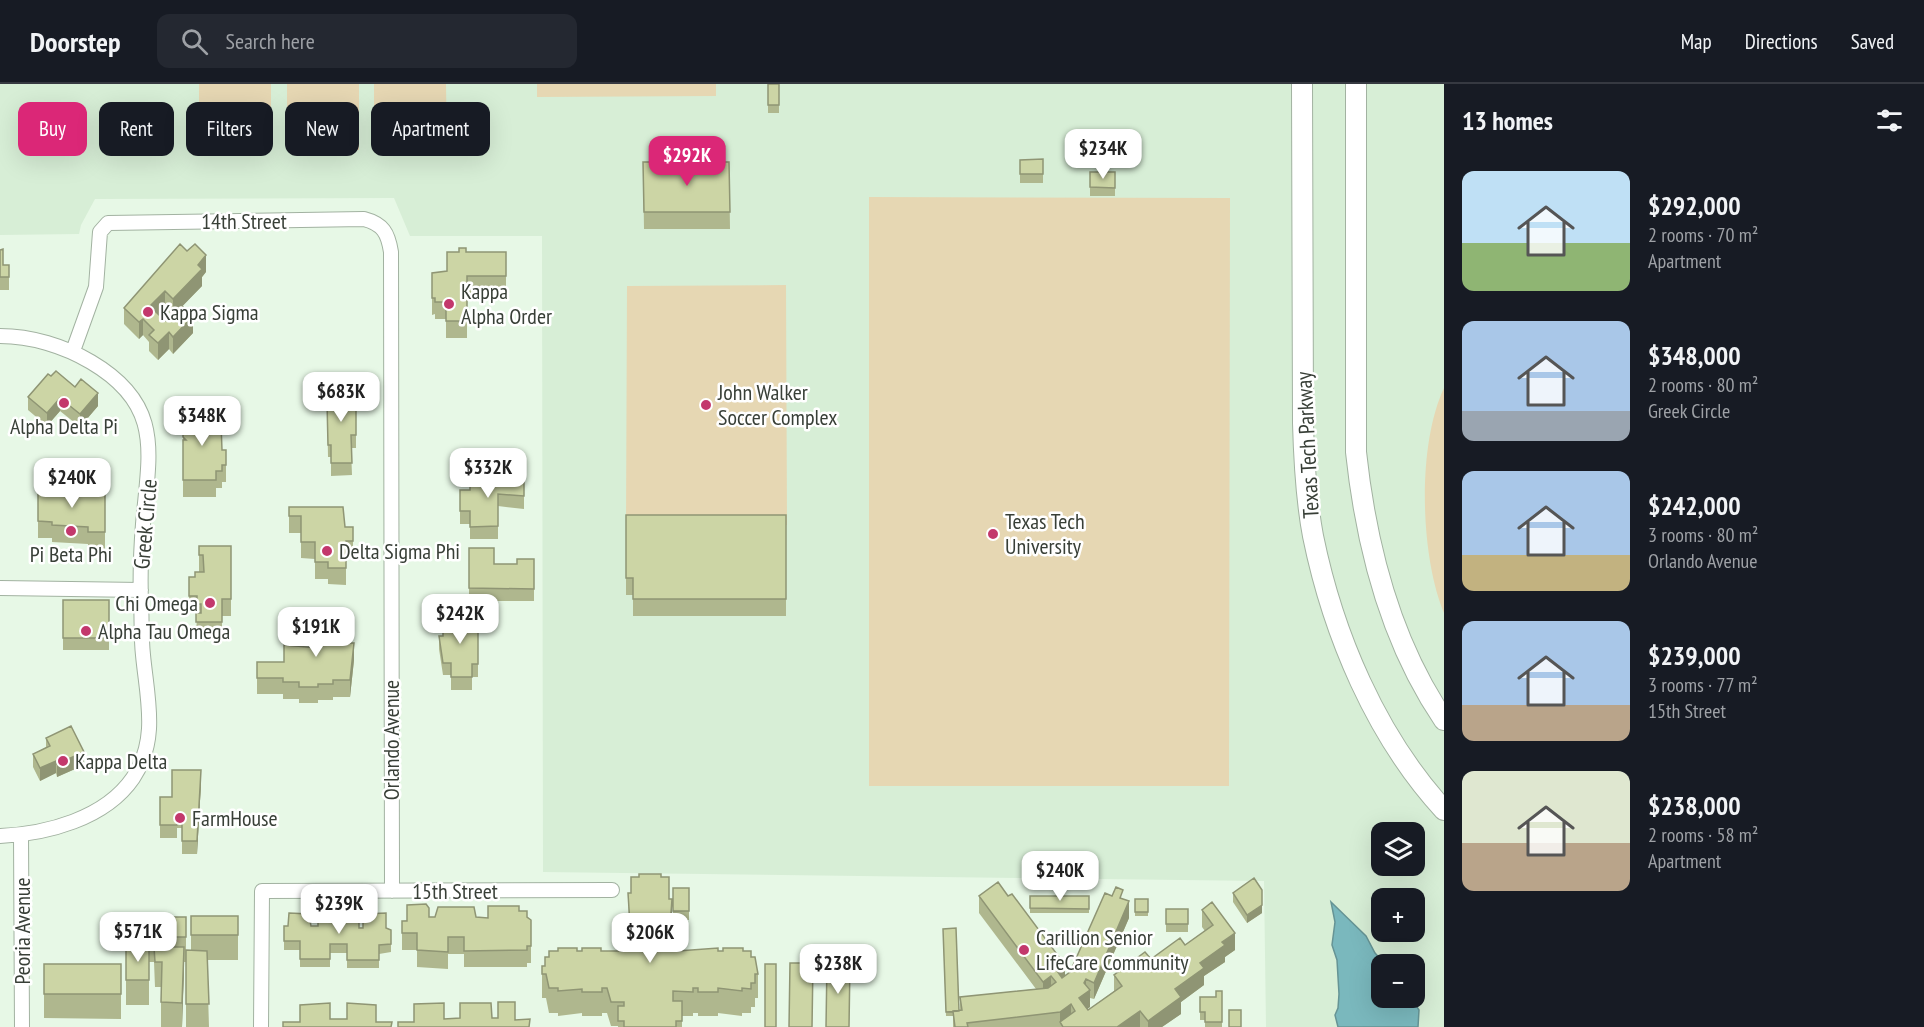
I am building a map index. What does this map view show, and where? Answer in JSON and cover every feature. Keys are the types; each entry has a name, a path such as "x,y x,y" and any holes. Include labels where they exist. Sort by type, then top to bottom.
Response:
{"main road":[{"name":"Texas Tech Parkway","path":"1302,84 1303,423 1305,479 1313,536 1328,597 1379,717 1407,763 1444,810"},
{"path":"1356,84 1356,435 1359,484 1372,551 1392,615 1409,656 1444,720"}],"street":[{"name":"14th Street","path":"73,351 96,287 102,229 114,221 364,219 376,222 385,230"},
{"name":"Orlando Avenue","path":"385,230 391,252 392,891"},
{"name":"Greek Circle","path":"0,336 42,342 73,351 116,379 134,401 149,438 149,480 143,522 141,590 143,654 151,712 149,738 143,760 132,779 100,808 74,821 21,835 0,836"},
{"name":"Greek Circle","path":"0,588 141,590"},
{"name":"Peoria Avenue","path":"21,835 22,1027"},
{"name":"15th Street","path":"261,1027 262,891 612,890"}],"shaded area":[{"name":"Texas Tech University","path":"0,84 1444,84 1444,1027 1266,1027 1264,881 543,872 542,236 410,236 394,198 95,199 81,225 79,234 0,235"},
{"path":"199,84 271,84 271,102 199,102"},
{"path":"287,84 359,84 359,102 287,102"},
{"path":"374,84 446,84 446,102 374,102"},
{"path":"537,84 716,84 716,96 537,97"},
{"path":"869,197 1230,198 1229,786 869,786"},
{"name":"John Walker Soccer Complex","path":"786,285 787,525 626,525 627,286"},
{"path":"1444,388 1444,613 1430,561 1425,500 1429,439 1435,412"}],"water":[{"path":"1331,902 1366,936 1376,954 1371,954 1371,1008 1418,1008 1418,1027 1338,1027 1335,1015 1339,994 1337,960 1332,945 1335,922"}],"building":[{"path":"768,84 779,84 779,105 768,105"},
{"path":"1043,159 1043,174 1020,174 1020,160"},
{"path":"643,162 729,162 730,212 644,212"},
{"path":"1090,172 1115,172 1115,188 1090,187"},
{"path":"180,244 187,251 195,244 206,255 198,265 202,269 173,299 165,291 150,306 165,321 181,305 193,316 173,337 169,332 158,343 149,335 154,330 143,319 139,322 124,308"},
{"path":"459,248 466,248 466,252 506,252 506,276 467,276 467,321 446,321 446,302 435,302 435,298 432,298 432,273 447,271 447,252 459,252"},
{"path":"3,249 3,265 9,265 9,277 0,277 0,250"},
{"path":"56,371 75,387 81,379 98,393 80,414 60,398 47,413 28,397 48,374 51,376"},
{"path":"333,382 352,382 352,404 356,404 356,435 351,435 352,463 331,463 331,445 328,445 327,402 333,402"},
{"path":"216,412 216,423 221,423 222,450 226,450 226,465 222,465 222,471 216,471 216,480 183,480 183,440 186,440 183,437 183,413"},
{"path":"470,479 524,479 524,496 498,494 498,526 470,527 470,511 460,511 460,490 470,490"},
{"path":"53,484 65,484 65,494 91,496 91,492 105,492 105,532 88,532 88,527 52,525 52,522 38,521 38,491 53,491"},
{"name":"Delta Sigma Phi","path":"289,507 343,507 345,527 353,527 353,541 346,541 346,568 328,568 328,562 315,562 315,542 301,542 301,516 289,516"},
{"path":"626,515 786,515 786,599 633,599 633,578 626,578"},
{"name":"Chi Omega","path":"199,546 231,546 231,599 222,599 222,622 196,622 196,613 201,613 201,604 197,604 197,596 189,596 189,577 195,577 195,572 204,572 203,555 199,555"},
{"path":"469,548 494,548 494,564 517,564 517,559 534,559 534,589 469,588"},
{"name":"Alpha Tau Omega","path":"63,600 109,600 109,638 63,638"},
{"path":"452,613 472,613 472,625 478,625 478,664 472,664 472,677 451,677 451,663 443,663 439,636 443,636 443,625 452,625"},
{"path":"318,617 349,617 349,643 354,643 350,680 333,680 333,684 318,684 318,687 299,687 299,682 283,682 283,678 257,678 257,662 284,662 284,645 318,648"},
{"path":"71,726 84,752 57,764 56,761 40,768 33,754 50,746 46,738"},
{"name":"FarmHouse","path":"172,770 201,770 197,841 182,841 182,816 177,816 177,825 160,825 160,797 172,797"},
{"path":"639,874 661,874 661,877 669,877 669,899 672,899 669,941 678,951 718,948 718,951 723,951 723,948 743,948 743,951 751,951 751,957 755,957 758,974 755,974 755,983 751,983 751,989 742,988 742,991 718,988 718,992 698,992 698,988 693,988 693,992 673,991 673,1001 682,1001 682,1021 676,1021 676,1027 624,1027 624,1021 618,1021 618,1006 624,1006 624,1002 611,1002 607,988 602,988 602,992 582,992 582,989 558,991 558,988 549,988 546,974 542,974 542,966 545,966 545,957 549,957 549,951 558,951 558,948 577,948 577,951 582,951 582,948 601,948 601,951 622,951 631,941 628,893 631,893 631,877 639,877"},
{"path":"1254,878 1262,890 1262,905 1247,915 1233,893"},
{"path":"998,882 1008,896 1012,894 1065,965 1057,971 1062,978 1070,972 1105,893 1112,896 1116,887 1123,890 1120,898 1129,901 1094,983 1086,979 1084,983 1090,990 1079,998 1088,1010 1122,986 1114,975 1145,952 1151,959 1180,938 1185,945 1213,925 1202,910 1212,902 1235,933 1222,942 1225,945 1200,963 1204,968 1175,989 1181,997 1148,1021 1140,1011 1117,1027 1063,1027 1060,1022 1075,1011 1071,1004 1060,1012 967,1023 968,1027 955,1027 953,1011 962,1010 960,997 1048,988 1056,982 1051,976 1043,982 979,896"},
{"path":"673,888 689,888 689,911 673,911"},
{"path":"1030,896 1089,896 1089,909 1030,908"},
{"path":"1135,899 1148,899 1148,912 1135,912"},
{"path":"426,904 429,908 429,917 435,917 438,907 474,907 476,917 488,918 488,906 519,906 519,911 527,911 527,917 531,920 531,946 527,946 527,950 464,951 464,937 448,937 448,952 417,950 417,933 402,933 402,921 407,921 407,905"},
{"path":"1166,909 1188,909 1188,924 1166,924"},
{"path":"289,913 309,914 311,926 318,926 318,918 321,915 356,915 359,918 359,928 363,928 363,914 386,913 386,928 391,930 391,944 379,945 379,960 347,960 347,944 330,944 330,959 300,959 300,941 284,941 284,926 288,926"},
{"path":"191,916 238,916 238,935 191,935"},
{"path":"128,917 186,917 186,937 128,937"},
{"path":"956,928 959,1011 946,1012 943,929"},
{"path":"126,946 149,946 149,980 126,980"},
{"path":"154,947 184,947 182,1003 161,1002 162,962 155,962"},
{"path":"186,950 207,951 209,1004 186,1004"},
{"path":"827,962 850,963 849,1027 826,1027"},
{"path":"790,963 813,963 812,1027 789,1027"},
{"path":"44,964 121,964 121,994 44,994"},
{"path":"765,964 776,964 776,1027 765,1027"},
{"path":"1216,991 1222,991 1222,1022 1205,1022 1205,1012 1200,1012 1200,997 1216,997"},
{"path":"498,1002 515,1002 515,1020 530,1019 529,1027 398,1027 398,1022 414,1022 414,1004 444,1003 444,1019 460,1018 460,1003 491,1003 492,1018 498,1018"},
{"path":"330,1003 330,1019 347,1019 347,1003 376,1005 376,1022 392,1022 391,1027 283,1027 283,1022 300,1022 300,1005"},
{"path":"1229,1010 1241,1010 1241,1027 1229,1027"}],"place":[{"name":"Kappa Alpha Order","path":"449,304"},
{"name":"Kappa Sigma","path":"148,312"},
{"name":"Alpha Delta Pi","path":"64,403"},
{"name":"John Walker Soccer Complex","path":"706,405"},
{"name":"Pi Beta Phi","path":"71,531"},
{"name":"Texas Tech University","path":"993,534"},
{"name":"Delta Sigma Phi","path":"327,551"},
{"name":"Chi Omega","path":"210,603"},
{"name":"Alpha Tau Omega","path":"86,631"},
{"name":"Kappa Delta","path":"63,761"},
{"name":"FarmHouse","path":"180,818"},
{"name":"Carillion Senior LifeCare Community","path":"1024,950"}]}
